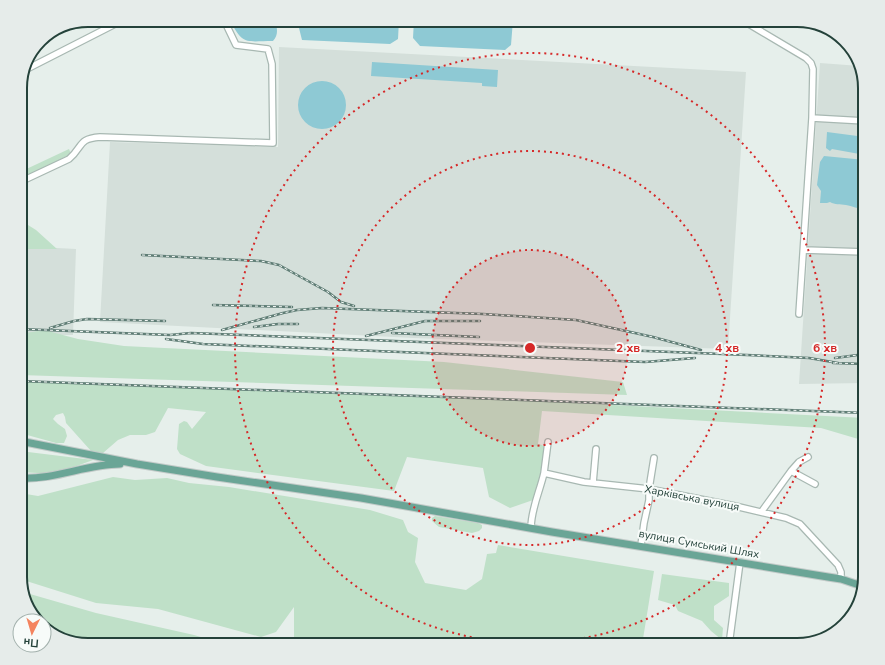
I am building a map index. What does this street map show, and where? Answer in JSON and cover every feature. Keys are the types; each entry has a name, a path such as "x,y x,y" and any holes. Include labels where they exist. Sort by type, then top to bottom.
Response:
{"main road":[{"path":"27,442 137,464"},
{"path":"27,478 49,477 99,465 137,464"},
{"name":"вулиця Сумський Шлях","path":"137,464 346,496 531,528 641,545 841,579 857,584"}],"street":[{"path":"30,68 110,27"},
{"path":"27,179 69,159 76,153 80,145 88,138 100,137 273,143 272,64 268,49 236,45 227,27"},
{"path":"754,27 806,58 811,63 813,69 812,118 800,314"},
{"path":"812,118 858,121"},
{"path":"804,250 858,252"},
{"path":"531,528 531,518 544,473 548,442"},
{"path":"592,483 596,449"},
{"path":"762,511 791,471 799,462 808,457"},
{"path":"641,545 649,500 649,489 654,458"},
{"path":"791,471 815,484"},
{"name":"Харківська вулиця","path":"544,473 592,483 649,489 762,511 786,518 800,524 838,565 841,572 841,579"},
{"path":"730,638 740,562"}],"shaded area":[{"path":"279,47 746,72 728,349 413,338 100,322 110,142 278,147"},
{"path":"820,63 854,66 858,88 858,383 799,384"},
{"path":"27,246 76,249 73,335 27,335"}],"green space":[{"path":"69,149 71,154 27,176 27,169"},
{"path":"27,224 36,230 57,249 27,249"},
{"path":"44,330 78,339 124,346 444,362 623,382 627,395 27,375 27,333"},
{"path":"27,381 499,399 858,418 858,439 821,428 542,411 538,444 545,446 536,499 510,508 489,497 483,468 407,457 394,491 206,466 180,454 177,449 179,424 184,421 187,422 192,429 206,412 168,408 155,432 146,435 130,435 118,440 103,453 91,451 66,423 63,413 56,415 53,419 65,429 67,436 64,443 56,443 27,435"},
{"path":"27,452 93,460 55,474 27,472"},
{"path":"113,477 135,480 167,478 189,483 229,487 370,510 403,520 408,532 418,538 415,562 425,583 466,590 482,579 487,554 496,553 498,545 654,571 643,638 294,638 294,607 276,632 261,637 158,609 96,603 27,581 27,494 38,496"},
{"path":"435,516 478,523 482,525 482,528 479,531 472,533 439,527 432,521 432,518"},
{"path":"662,574 729,583 729,596 714,606 714,620 723,628 722,638 720,638 711,631 702,621 678,611 675,605 658,600"},
{"path":"29,594 96,613 204,638 88,638 68,635 52,626 52,613 39,613"}],"water":[{"path":"277,27 277,33 273,41 251,41 242,38 234,28"},
{"path":"299,27 399,27 398,39 390,44 302,40"},
{"path":"414,27 512,27 511,45 505,50 420,46 413,38"},
{"path":"372,62 498,70 497,87 482,86 482,83 371,76"},
{"path":"317,81 327,81 339,88 346,100 346,110 339,122 327,129 317,129 309,125 302,118 298,110 298,100 302,92 309,85"},
{"path":"827,132 858,136 858,154 832,149 830,151 826,148"},
{"path":"824,156 858,159 858,208 830,202 820,203 821,191 817,185 820,162"}],"railway":[{"path":"142,255 261,261 279,265 328,292 341,302 354,306"},
{"path":"213,305 292,307"},
{"path":"222,330 283,313 322,308 483,314 576,320 653,337 701,350"},
{"path":"50,328 87,319 165,321"},
{"path":"366,336 425,321 480,321"},
{"path":"254,327 278,324 298,324"},
{"path":"27,329 170,335 191,333 747,355 809,358 838,363"},
{"path":"392,333 479,337"},
{"path":"166,339 203,344 645,362 695,358"},
{"path":"835,358 858,355"},
{"path":"833,363 858,364"},
{"path":"27,381 858,413"}]}
